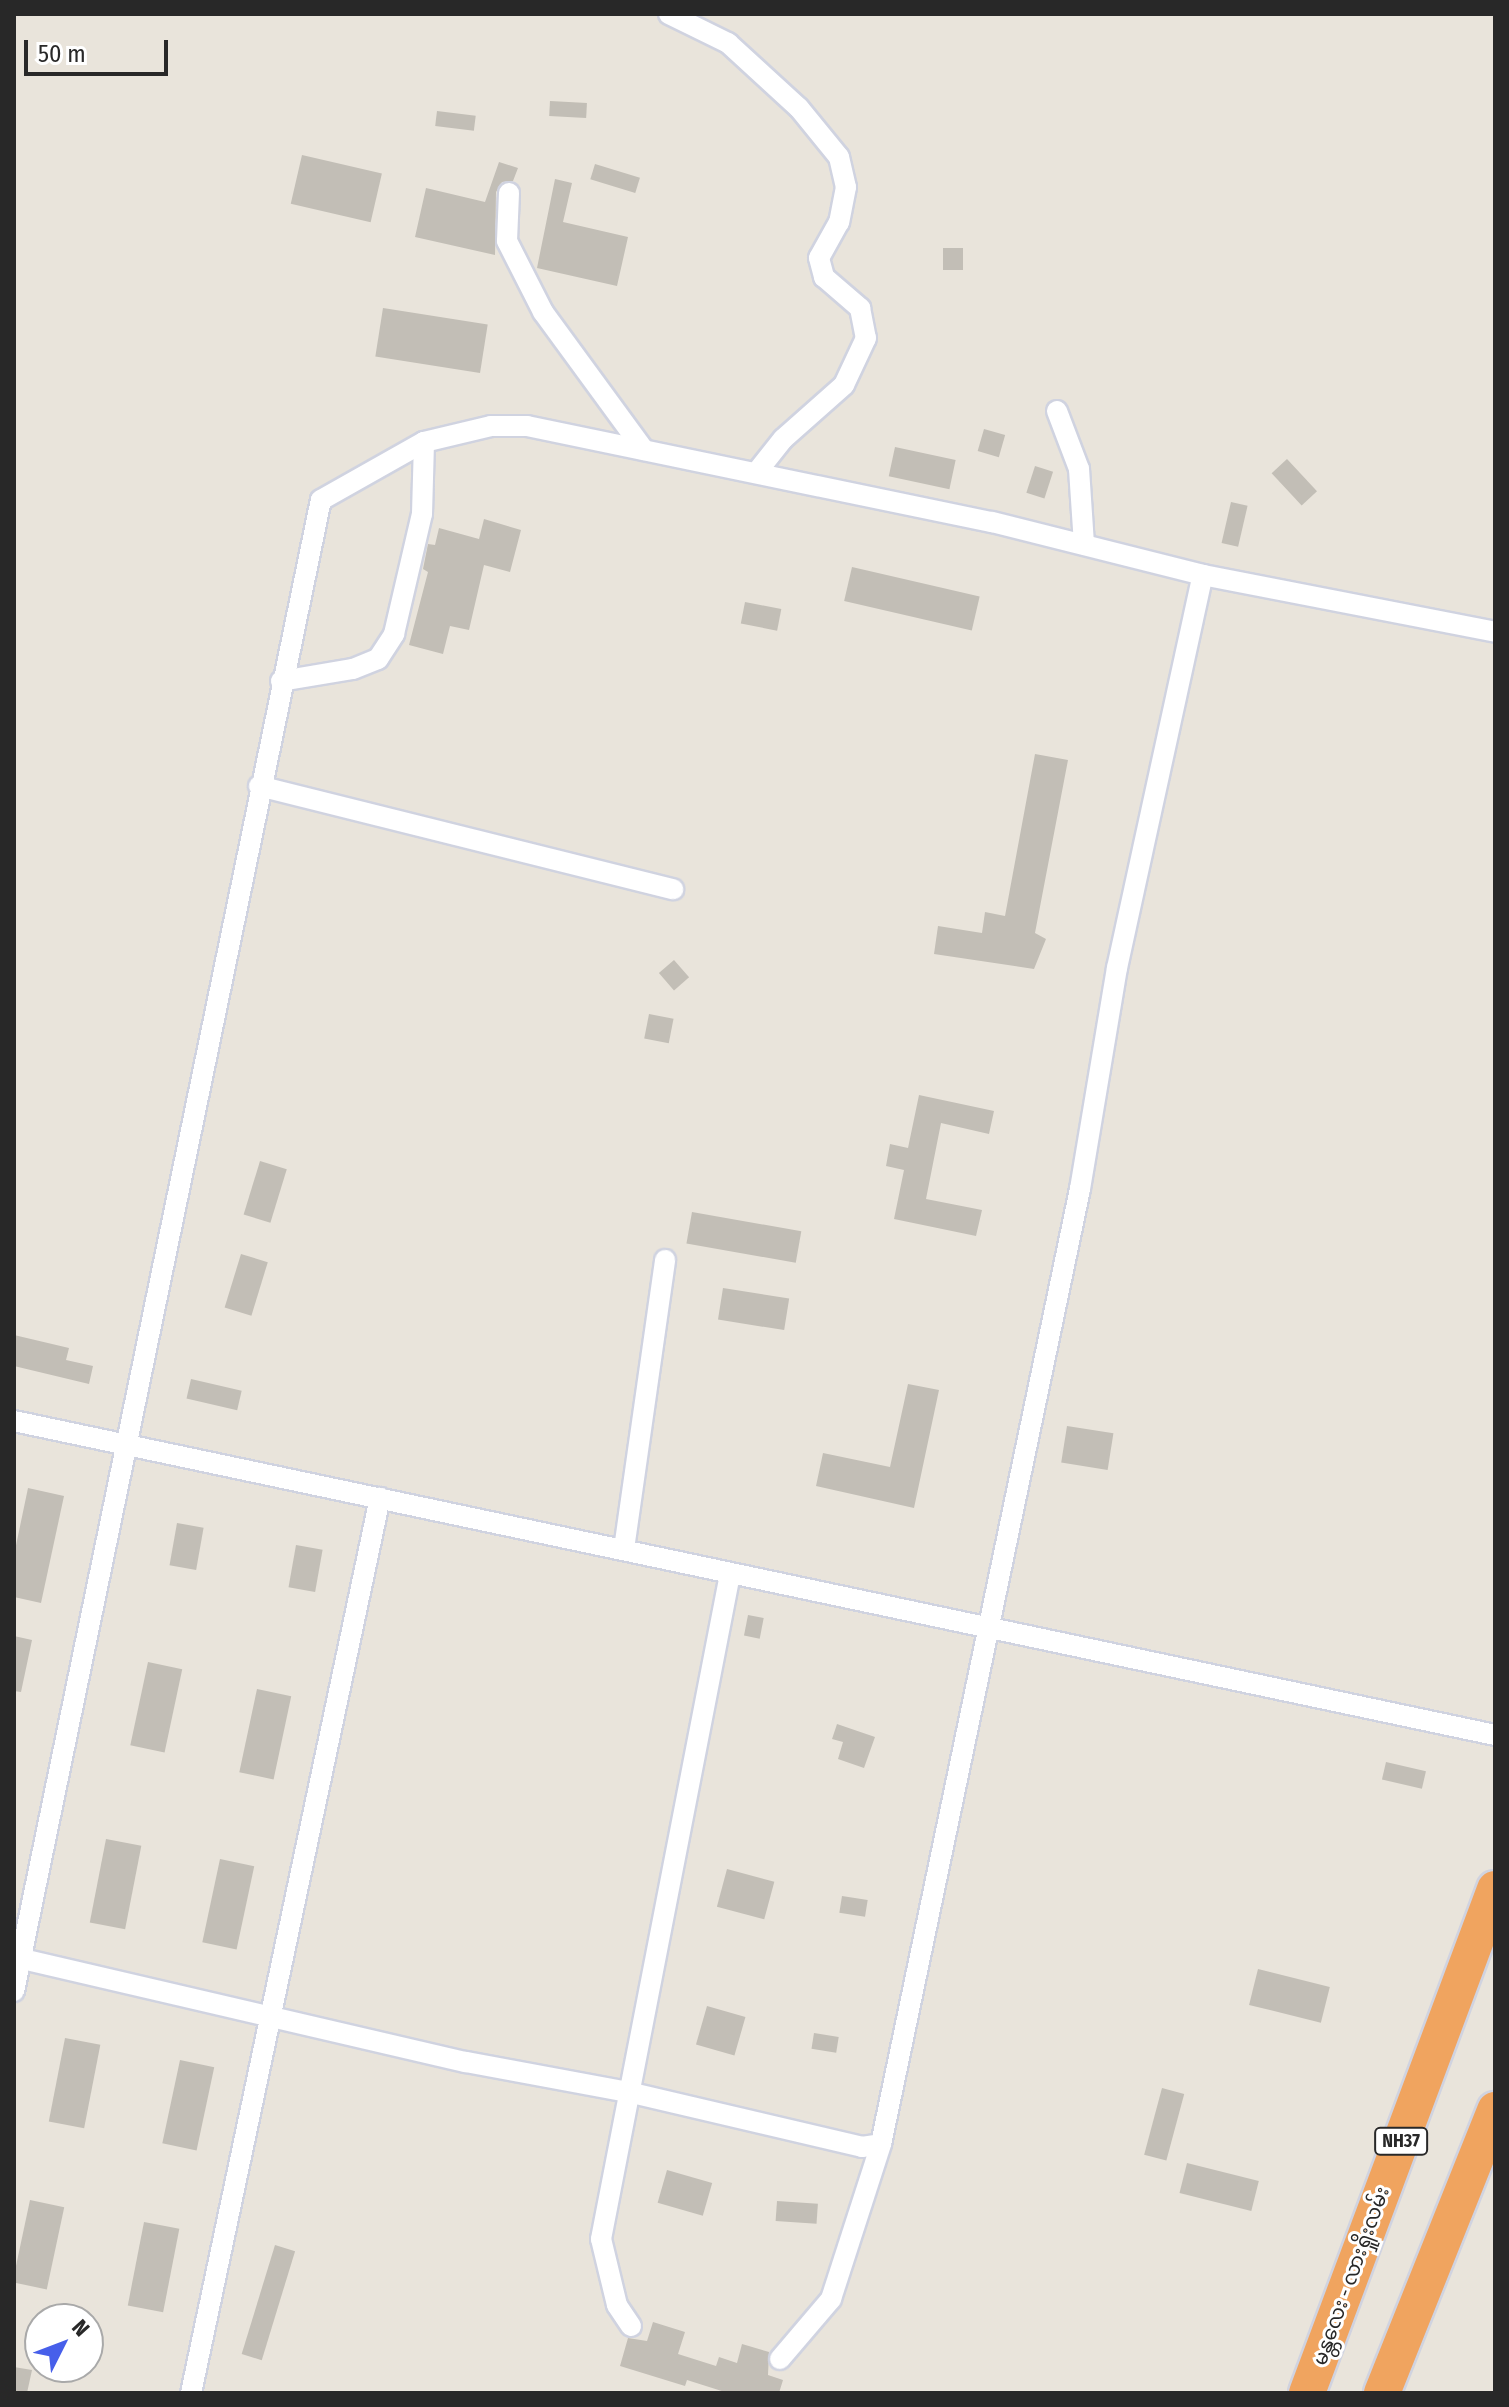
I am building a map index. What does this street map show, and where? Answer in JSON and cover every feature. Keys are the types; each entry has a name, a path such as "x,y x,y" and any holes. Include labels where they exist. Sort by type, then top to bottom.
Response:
{"highway":[{"name":"မန္တလေး - လားရှိုးလမ်း","path":"1307,2393 1495,1889"},
{"path":"1382,2393 1495,2110"}],"street":[{"path":"669,14 728,43 799,108 839,157 846,187 839,222 819,258 824,277 860,308 866,338 844,385 783,439 756,473"},
{"path":"509,193 507,241 543,312 644,450"},
{"path":"1057,411 1079,469 1084,545"},
{"path":"14,1991 18,1958 131,1443 259,786 321,500 424,442 491,426 527,426 1084,545 1203,575 1495,632"},
{"path":"281,681 353,669 378,659 394,634 422,514 424,442"},
{"path":"780,2359 831,2299 881,2144 1080,1189 1120,953 1203,575"},
{"path":"259,786 673,889"},
{"path":"624,1549 665,1260"},
{"path":"14,1421 131,1443 730,1574 988,1624 1495,1735"},
{"path":"191,2393 380,1498"},
{"path":"631,2326 617,2305 601,2239 730,1574"},
{"path":"18,1958 268,2017 628,2092 862,2147 881,2144"}],"building":[{"path":"550,101 587,103 586,118 549,116"},
{"path":"437,111 476,116 474,131 435,126"},
{"path":"302,155 382,173 371,222 291,204"},
{"path":"499,162 518,168 513,181 502,182 496,192 495,255 415,237 426,188 485,202"},
{"path":"595,164 640,178 635,193 590,179"},
{"path":"555,179 572,183 563,222 628,237 617,286 537,268"},
{"path":"943,248 963,248 963,270 943,270"},
{"path":"383,308 488,325 480,373 375,356"},
{"path":"984,429 1005,435 999,457 978,451"},
{"path":"895,447 956,460 949,489 889,476"},
{"path":"1287,459 1317,491 1302,506 1272,473"},
{"path":"1035,466 1053,472 1044,499 1026,493"},
{"path":"1231,502 1248,506 1238,547 1222,543"},
{"path":"484,519 521,530 510,572 484,565 469,630 450,626 443,654 409,645 428,572 423,569 428,544 435,545 439,528 479,539"},
{"path":"852,567 980,596 972,631 844,601"},
{"path":"745,602 781,609 777,631 741,624"},
{"path":"1035,754 1068,760 1035,933 1046,939 1034,969 934,954 938,926 982,933 985,912 1005,916"},
{"path":"674,960 689,977 674,990 659,973"},
{"path":"649,1014 674,1019 669,1043 644,1039"},
{"path":"919,1095 994,1111 989,1134 941,1123 926,1199 982,1210 976,1236 894,1219 904,1170 886,1166 890,1144 908,1148"},
{"path":"260,1161 287,1169 270,1223 244,1215"},
{"path":"692,1212 801,1231 796,1263 686,1244"},
{"path":"241,1254 268,1262 251,1316 225,1308"},
{"path":"723,1288 789,1298 784,1330 718,1320"},
{"path":"14,1335 69,1348 66,1360 93,1366 89,1384 14,1366"},
{"path":"191,1379 242,1391 237,1410 187,1398"},
{"path":"908,1384 939,1390 914,1508 816,1486 823,1453 890,1467"},
{"path":"1067,1426 1113,1433 1108,1470 1061,1463"},
{"path":"28,1488 64,1496 41,1603 14,1597 14,1555"},
{"path":"177,1523 204,1528 196,1570 170,1565"},
{"path":"296,1545 323,1550 315,1592 289,1587"},
{"path":"748,1615 764,1618 760,1639 744,1636"},
{"path":"14,1636 32,1640 21,1692 14,1691"},
{"path":"148,1662 182,1669 165,1752 130,1745"},
{"path":"257,1689 291,1696 274,1779 239,1772"},
{"path":"837,1724 875,1737 864,1768 838,1759 843,1742 832,1739"},
{"path":"1386,1762 1426,1771 1422,1789 1382,1780"},
{"path":"106,1839 141,1846 125,1929 90,1922"},
{"path":"220,1859 254,1866 237,1949 202,1942"},
{"path":"727,1869 774,1882 764,1919 717,1907"},
{"path":"842,1896 868,1900 865,1917 839,1913"},
{"path":"1258,1969 1330,1987 1321,2023 1249,2005"},
{"path":"707,2006 745,2017 734,2055 696,2044"},
{"path":"814,2033 839,2037 836,2053 811,2049"},
{"path":"65,2038 100,2045 84,2128 49,2121"},
{"path":"180,2060 214,2067 197,2150 162,2143"},
{"path":"1162,2088 1184,2094 1166,2161 1144,2155"},
{"path":"1187,2163 1259,2181 1251,2211 1180,2193"},
{"path":"667,2170 712,2183 703,2216 658,2203"},
{"path":"30,2200 64,2207 47,2289 14,2282"},
{"path":"777,2201 818,2204 817,2224 776,2221"},
{"path":"144,2222 179,2229 163,2312 128,2305"},
{"path":"275,2245 295,2251 262,2360 242,2354"},
{"path":"653,2322 685,2332 678,2354 716,2366 719,2357 737,2363 742,2344 769,2352 768,2375 783,2380 779,2393 728,2393 687,2380 685,2386 620,2366 628,2338 647,2341"},
{"path":"14,2367 24,2369 24,2383 29,2383 27,2393 14,2393"}]}
